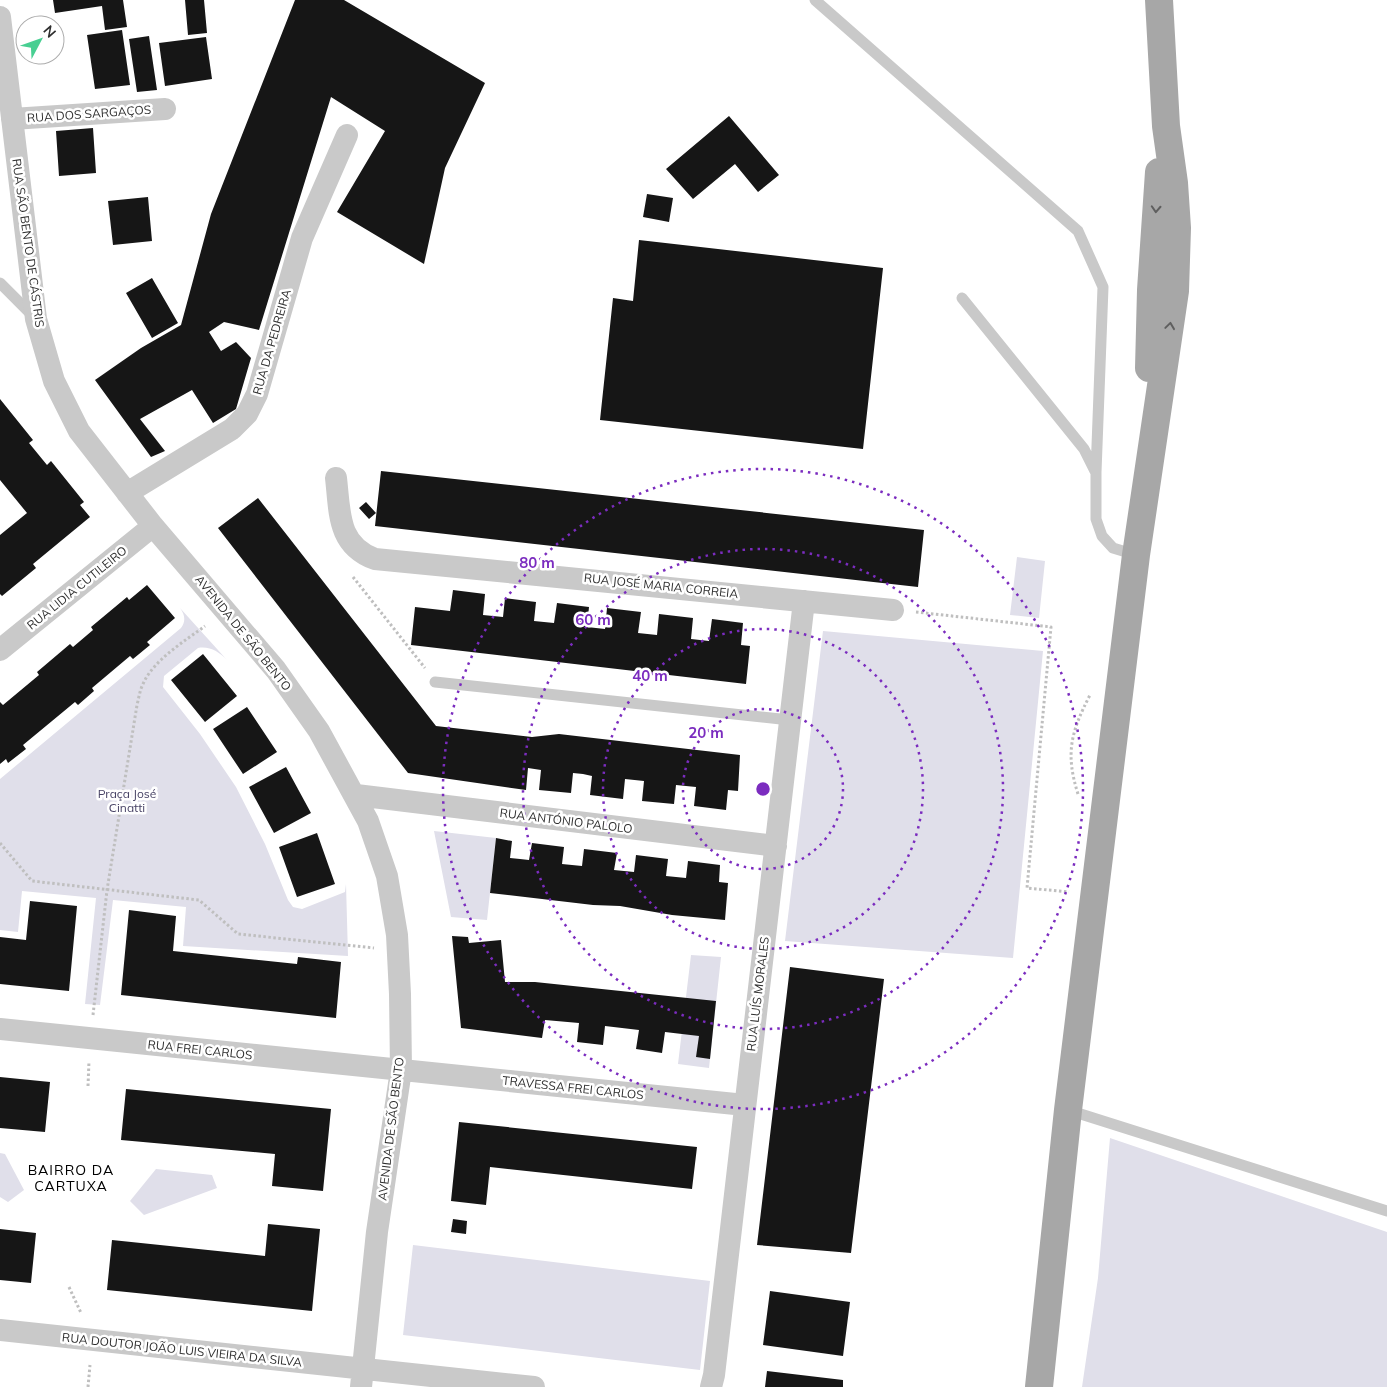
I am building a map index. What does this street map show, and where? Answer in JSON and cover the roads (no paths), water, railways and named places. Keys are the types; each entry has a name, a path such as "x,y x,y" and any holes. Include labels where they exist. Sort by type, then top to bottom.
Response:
{"main road":[{"path":"1039,1387 1068,1110 1149,461 1151,290 1158,176 1166,126 1159,0"}],"street":[{"name":"RUA SÃO BENTO DE CÁSTRIS","path":"0,17 36,319 54,382 79,430 153,526"},
{"name":"RUA DOS SARGAÇOS","path":"12,119 165,109"},
{"name":"RUA DA PEDREIRA","path":"127,493 221,437 241,422 247,414 257,394 302,238 347,135"},
{"name":"RUA JOSÉ MARIA CORREIA","path":"336,478 341,523 345,535 354,547 364,555 375,558 893,610"},
{"name":"AVENIDA DE SÃO BENTO","path":"153,526 276,670 319,731 356,796 376,839 387,876 396,919 400,994 401,1070 377,1232 362,1378"},
{"name":"RUA LIDIA CUTILEIRO","path":"0,650 153,526"},
{"name":"RUA LUÍS MORALES","path":"711,1387 804,601"},
{"name":"RUA ANTÓNIO PALOLO","path":"356,796 776,846"},
{"name":"RUA FREI CARLOS","path":"0,1029 401,1070"},
{"name":"TRAVESSA FREI CARLOS","path":"401,1070 745,1105"},
{"name":"RUA DOUTOR JOÃO LUIS VIEIRA DA SILVA","path":"0,1330 362,1378"},
{"path":"362,1378 534,1387"}],"lane":[{"path":"815,0 1078,231 1103,288 1096,519 1102,536 1113,548 1136,555"},
{"path":"0,283 36,319"},
{"path":"962,298 1084,449 1096,472"},
{"path":"435,682 790,720"},
{"path":"1068,1110 1387,1211"}],"district":[{"name":"BAIRRO DA CARTUXA","path":"71,1178"}],"park label":[{"name":"Praça José Cinatti","path":"127,801"}]}
